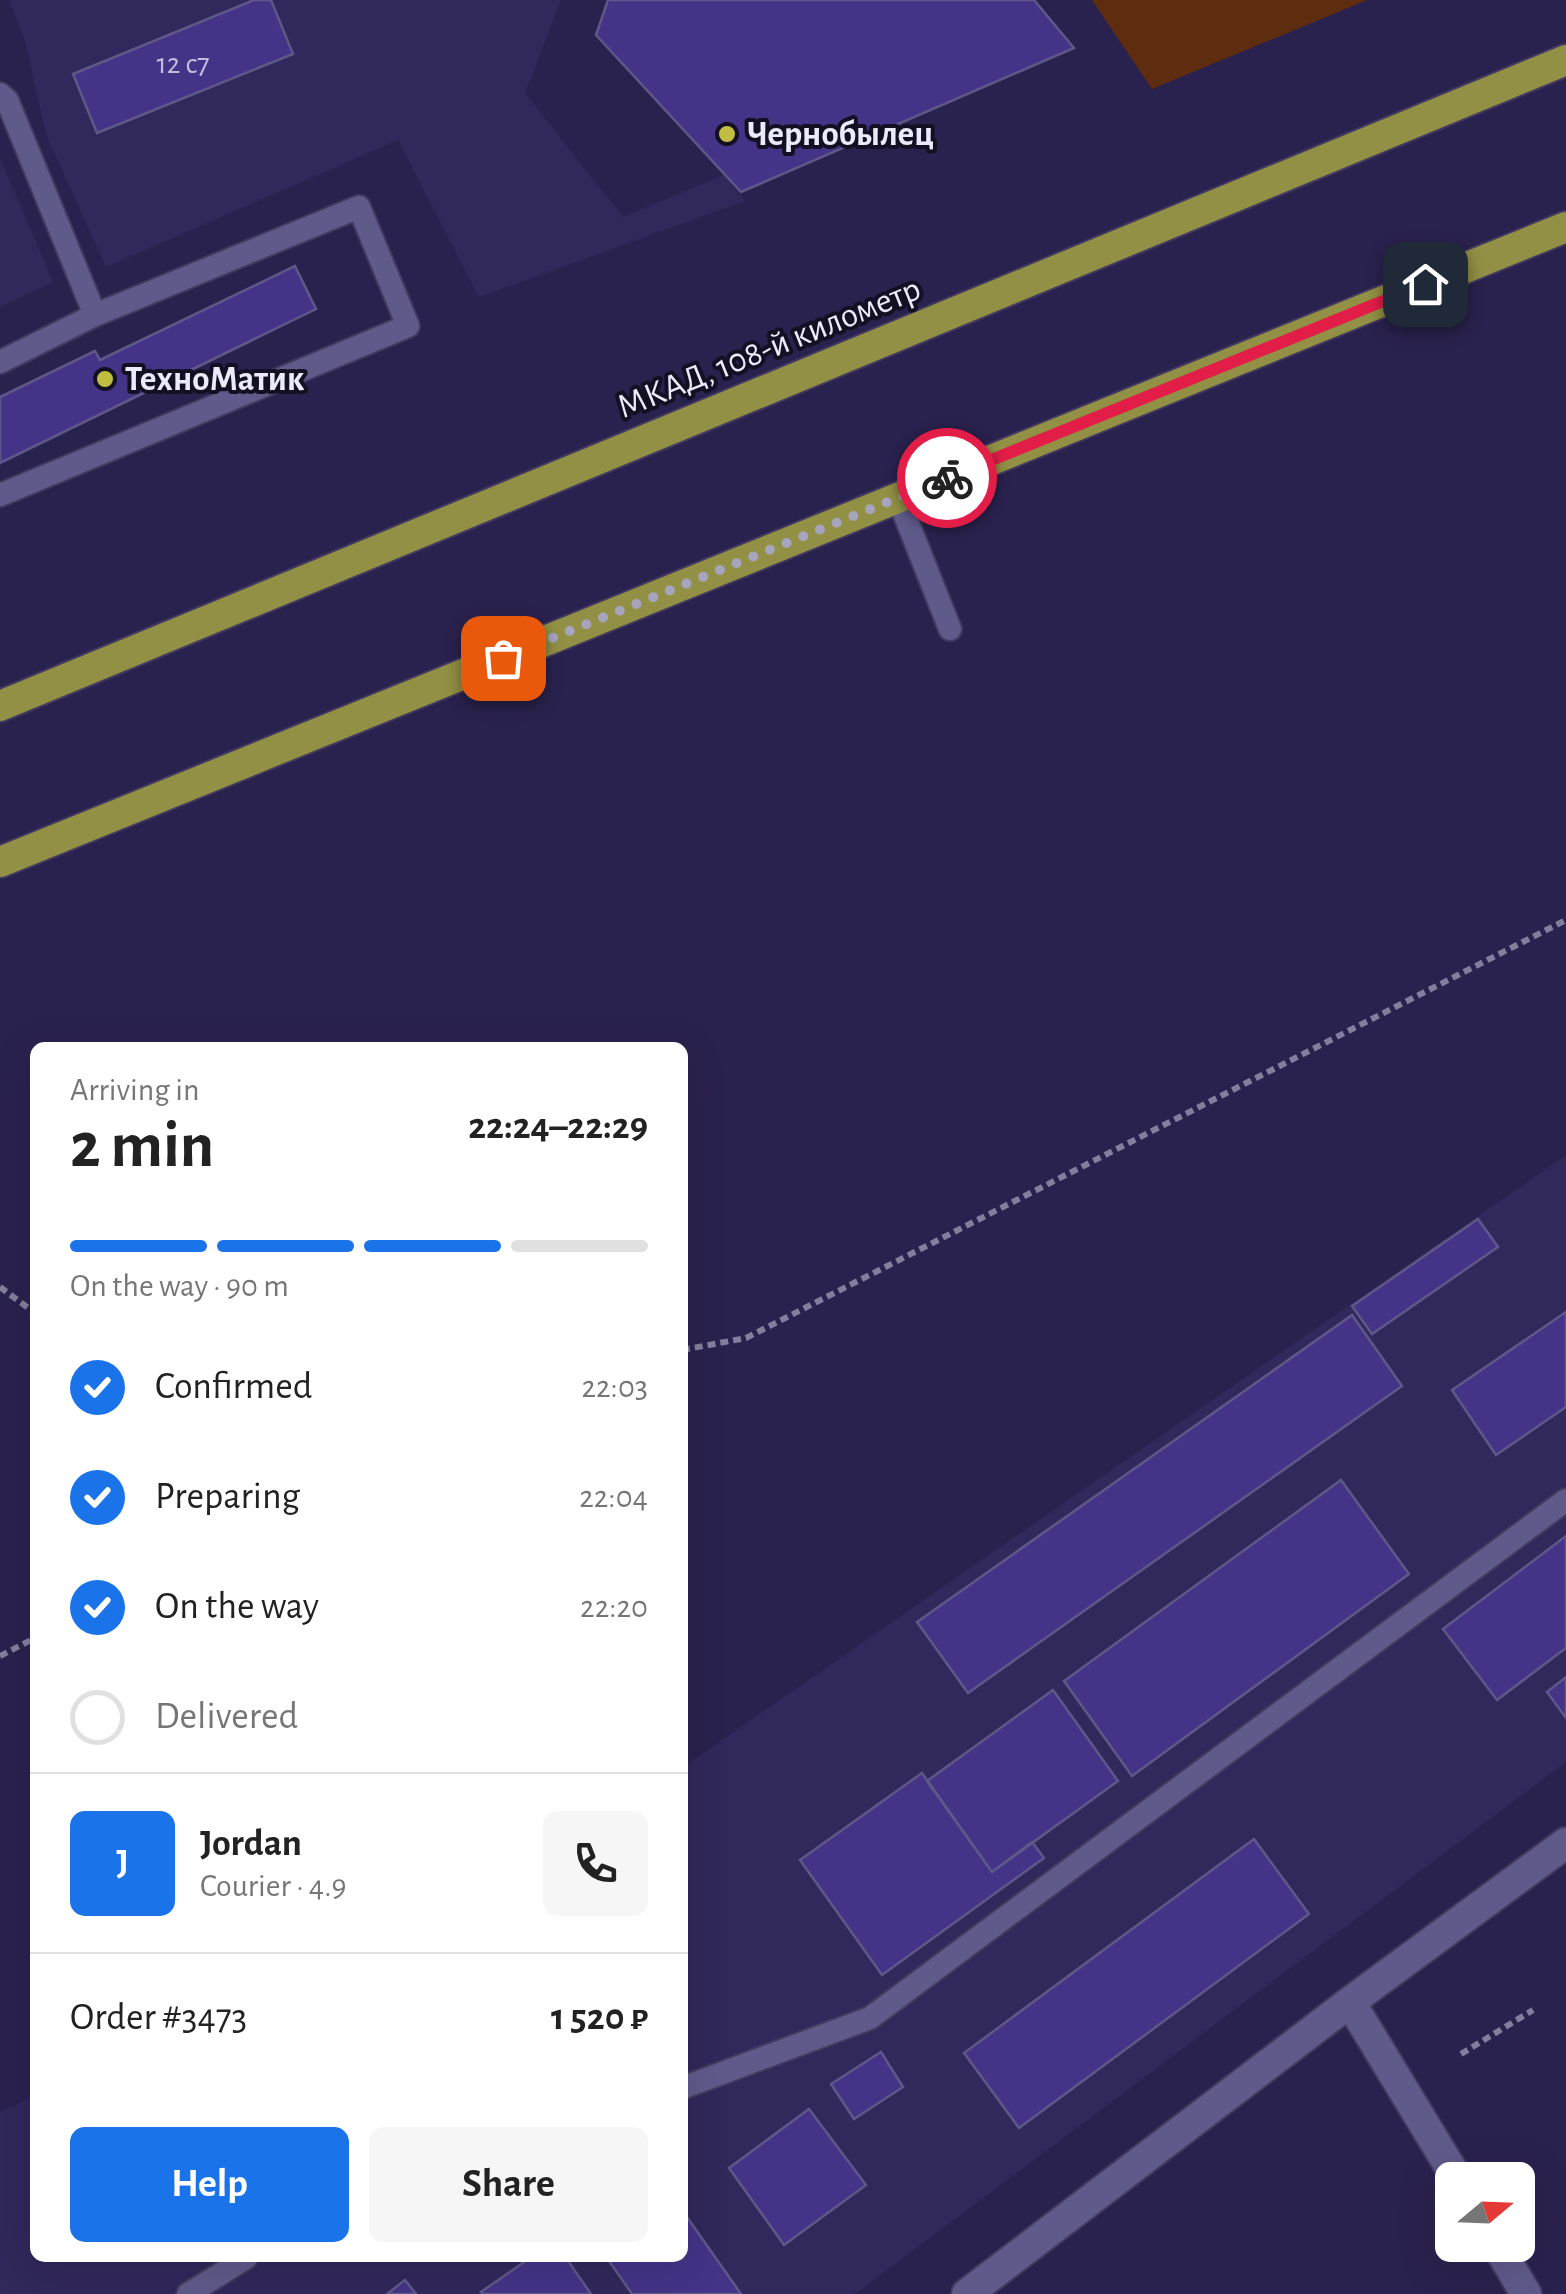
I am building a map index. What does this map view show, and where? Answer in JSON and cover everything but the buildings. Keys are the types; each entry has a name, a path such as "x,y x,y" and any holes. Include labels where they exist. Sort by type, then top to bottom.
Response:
{"highway":[{"name":"МКАД, 108-й километр","path":"0,706 1566,60"},
{"path":"0,862 1566,227"}],"street":[{"path":"967,2294 1566,1843"},
{"path":"1350,2002 1447,2162"},
{"path":"1507,2262 1526,2294"}],"lane":[{"path":"0,94 7,100 95,316"},
{"path":"0,362 95,316 359,207 408,326 0,494"},
{"path":"898,498 950,628"},
{"path":"688,2086 870,2018 1566,1500"},
{"path":"188,2294 240,2262"}],"path":[{"path":"688,1349 746,1338 1566,920"},
{"path":"0,1286 30,1309"},
{"path":"0,1656 30,1641"},
{"path":"1461,2054 1533,2010"}],"shaded area":[{"path":"9,0 561,0 525,93 623,217 724,175 745,201 479,297 398,140 106,267 46,134 25,41"},
{"path":"1092,0 1367,0 1152,89"},
{"path":"0,158 53,282 0,307"},
{"path":"1566,1155 1566,1762 855,2294 0,2294 0,2112 30,2098 30,2262 688,2262 688,1764"}],"way so far":[{"path":"503,658 947,478"}],"place":[{"name":"Чернобылец","path":"727,134"},
{"name":"ТехноМатик","path":"105,379"}],"route":[{"path":"947,478 1425,284"}]}
